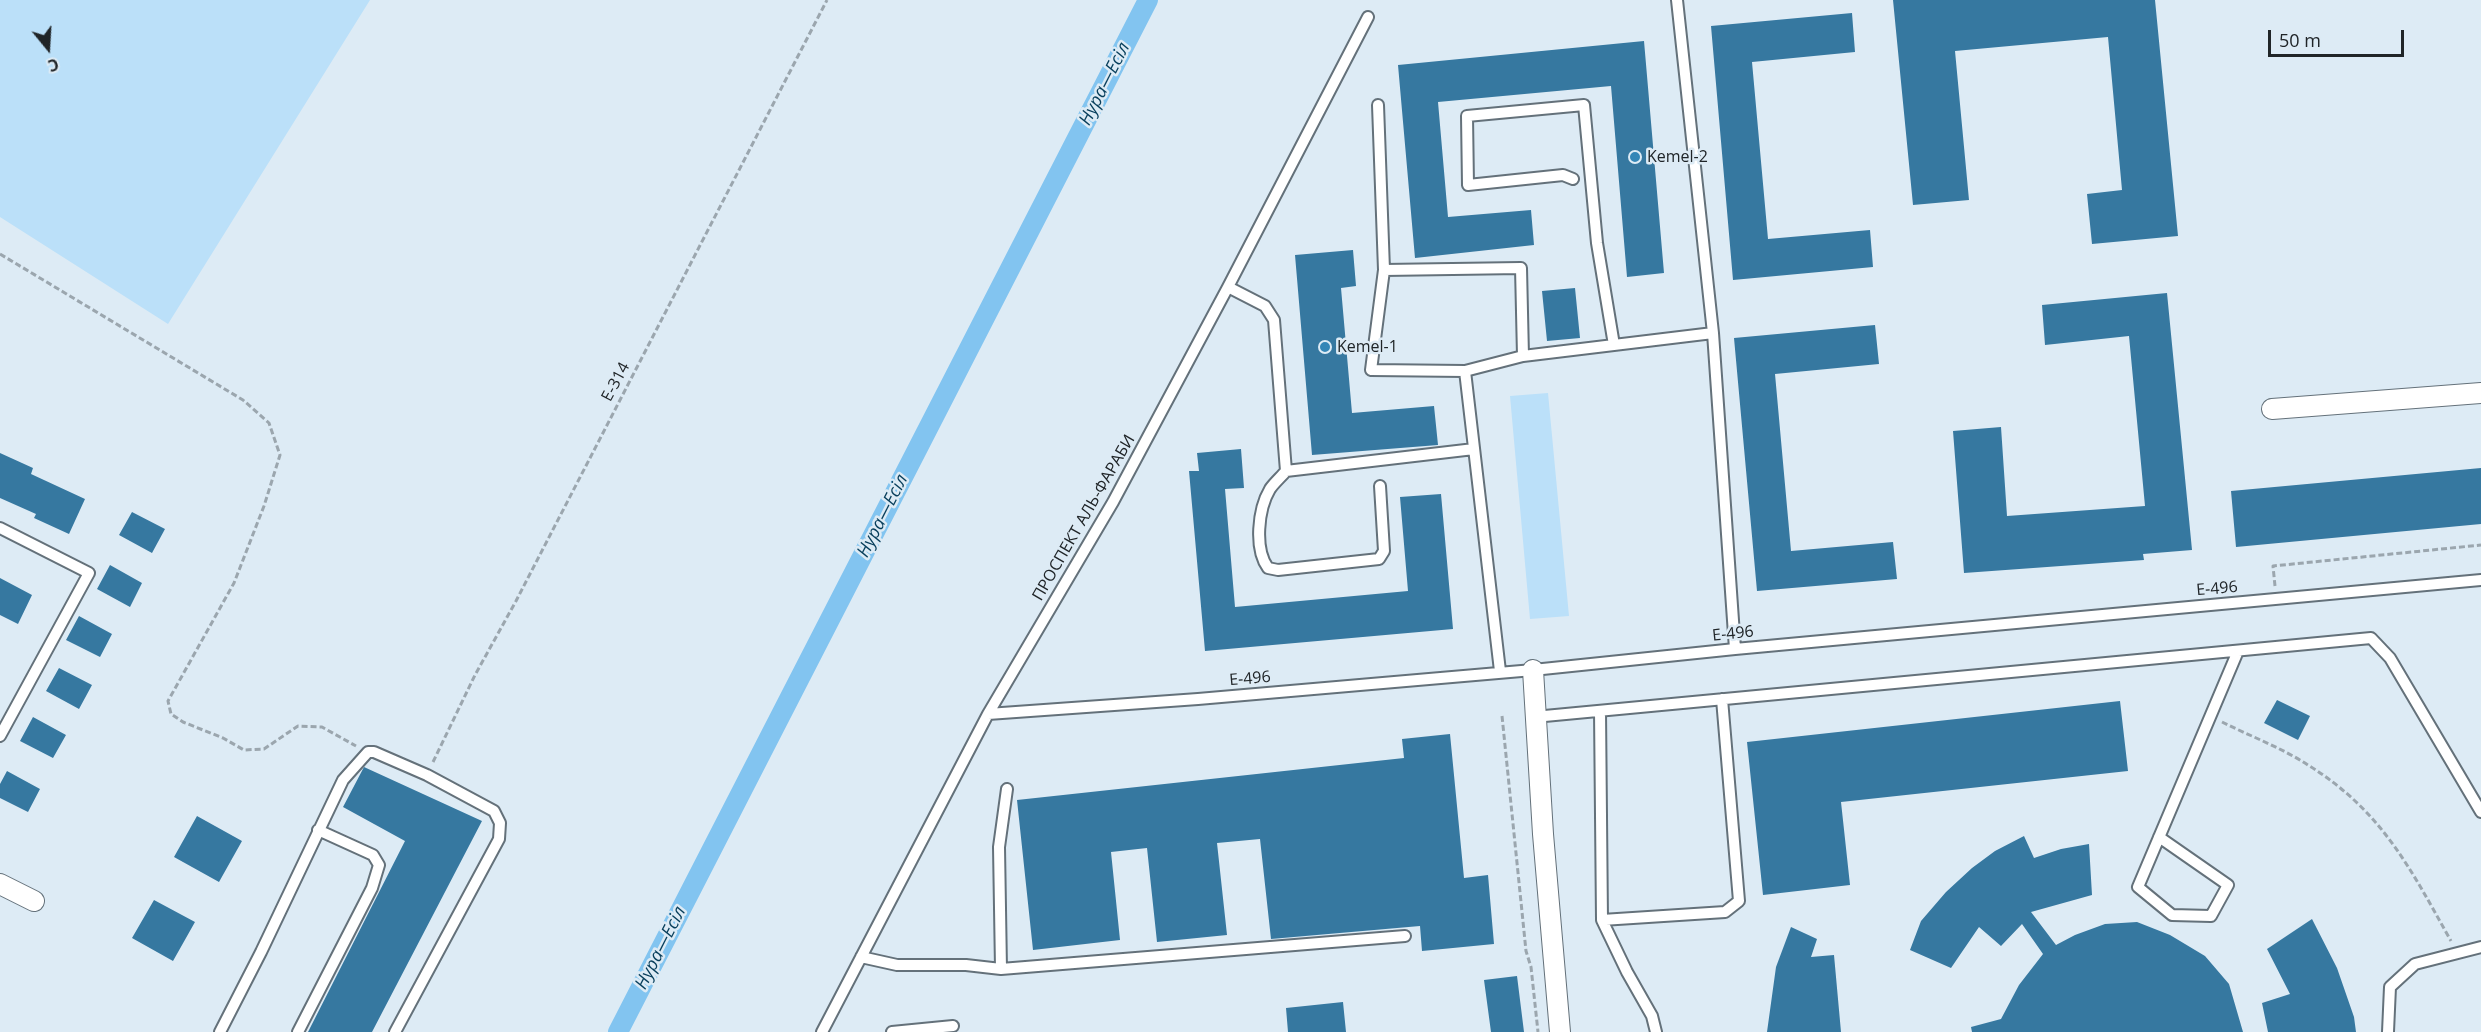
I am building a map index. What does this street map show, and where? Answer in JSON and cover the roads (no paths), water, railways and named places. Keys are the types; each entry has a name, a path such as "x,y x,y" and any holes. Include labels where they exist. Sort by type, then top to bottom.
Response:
{"street":[{"path":"2272,409 2481,393"},
{"path":"1533,670 1534,717 1560,1032"},
{"path":"0,884 34,901"}],"lane":[{"path":"1677,0 1713,333 1735,649"},
{"name":"ПРОСПЕКТ АЛЬ-ФАРАБИ","path":"822,1032 988,714 1113,502 1368,17"},
{"path":"1378,105 1384,270 1371,370 1465,370 1523,356 1713,333"},
{"path":"1573,179 1563,175 1468,185 1467,116 1584,105 1597,243 1614,345"},
{"path":"1384,270 1521,268 1523,356"},
{"path":"1228,287 1265,306 1274,320 1286,471"},
{"path":"1465,370 1500,671"},
{"path":"1380,486 1384,551 1379,560 1278,570 1268,568 1263,561 1258,522 1269,490 1286,471 1474,449"},
{"path":"0,528 89,573 0,736"},
{"name":"E-496","path":"988,714 1198,699 1500,671 1533,670 1735,649 2481,580"},
{"path":"1534,717 2371,638 2390,658 2481,812"},
{"path":"2159,837 2228,885 2211,916 2172,915 2138,887 2159,837 2209,719 2238,651"},
{"path":"1602,920 1725,912 1739,901 1722,699"},
{"path":"1599,711 1602,920 1626,972 1652,1016 1656,1032"},
{"path":"220,1032 343,780 368,752 374,752 426,775 494,811 500,823 499,839 395,1032"},
{"path":"1001,969 999,847 1007,789"},
{"path":"298,1032 372,888 379,865 373,855 318,830"},
{"path":"861,957 897,965 966,965 1001,969 1405,936"},
{"path":"2388,1032 2390,987 2415,964 2481,947"},
{"path":"892,1032 952,1026"}],"waterway":[{"name":"Нура—Есіл","path":"618,1032 1148,0"}],"place":[{"name":"Kemel-2","path":"1635,157"},
{"name":"Kemel-1","path":"1325,347"}]}
